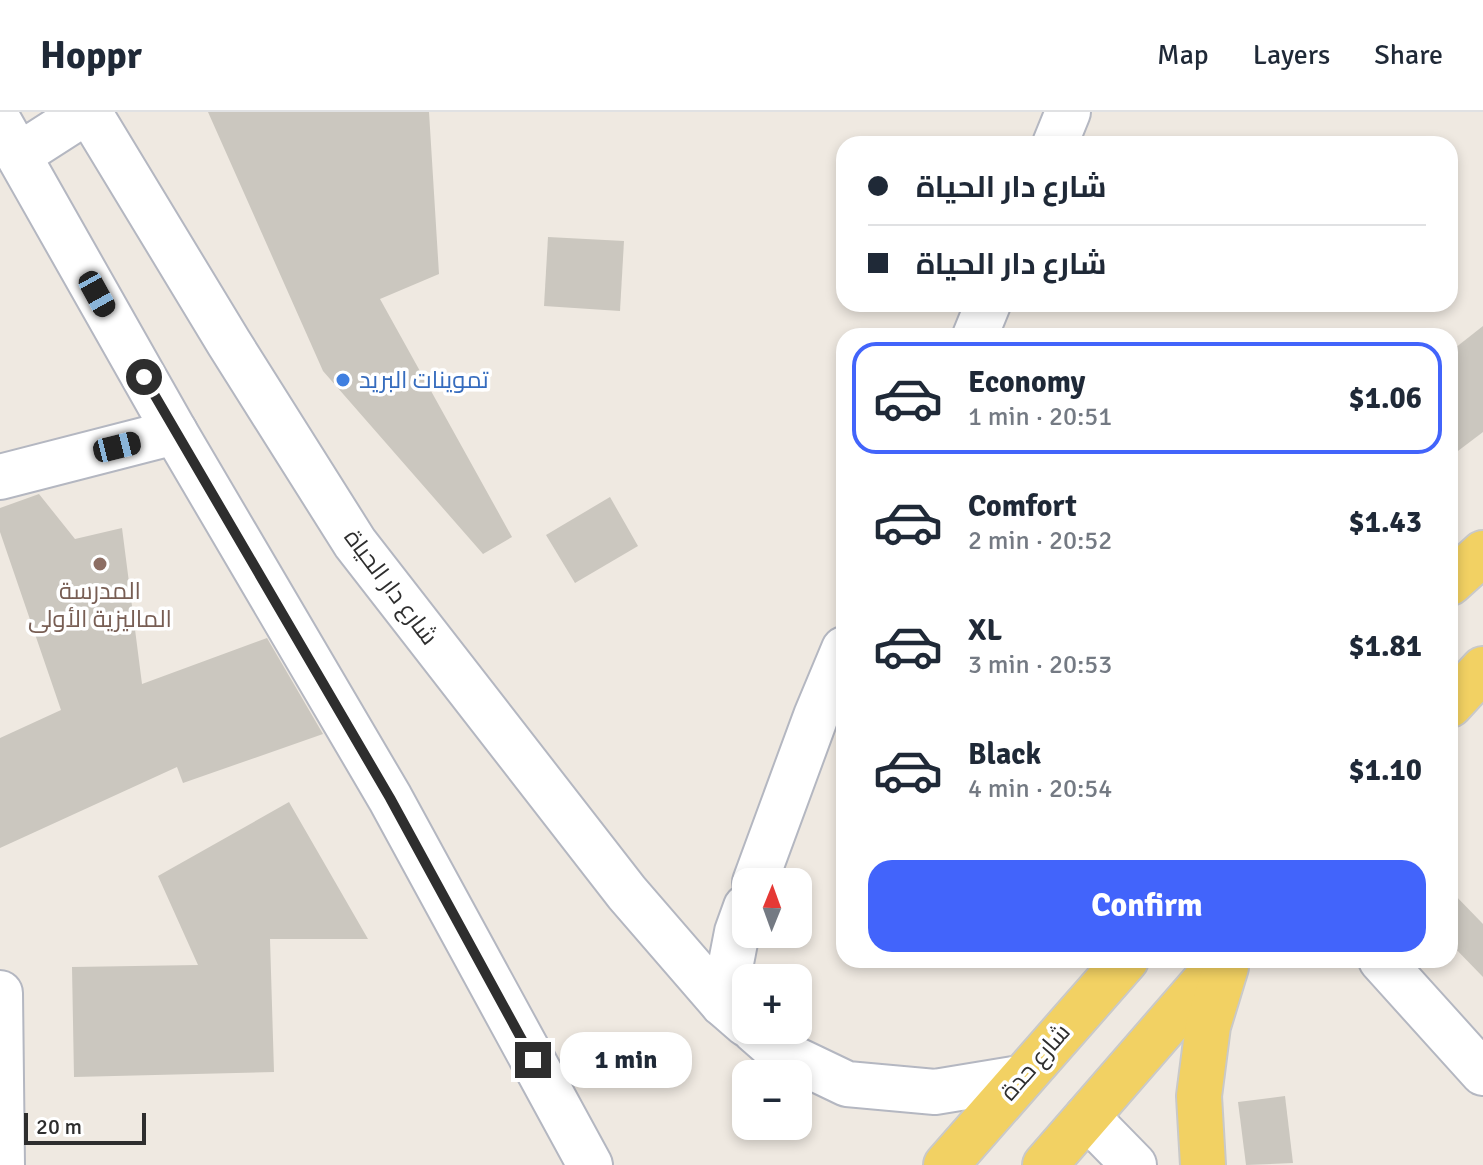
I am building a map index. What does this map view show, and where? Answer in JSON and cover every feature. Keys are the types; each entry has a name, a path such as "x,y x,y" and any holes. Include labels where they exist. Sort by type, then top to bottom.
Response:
{"main road":[{"path":"87,112 10,139 175,432 390,798 590,1165"},
{"name":"شارع دار الحياة","path":"87,112 355,543 627,893 732,1009"},
{"path":"1058,136 1068,112"},
{"path":"0,477 175,432"},
{"path":"1458,576 1483,553"},
{"path":"760,868 836,668"},
{"path":"1458,696 1483,669"},
{"name":"شارع حدة","path":"946,1165 1119,968"},
{"path":"1045,1165 1219,968"},
{"path":"1203,1165 1199,1096 1208,1026 1224,968"},
{"path":"1388,968 1483,1073"},
{"path":"0,993 2,1165"},
{"name":"شارع دار الحياة","path":"770,1044 778,1051 847,1084 935,1092 1020,1078"},
{"path":"1087,1117 1134,1165"}],"building":[{"path":"208,112 429,112 439,274 380,299 512,537 483,554 323,371"},
{"path":"548,237 624,241 620,311 544,306"},
{"path":"1483,326 1483,432 1458,451 1458,346"},
{"path":"39,494 75,539 122,528 142,684 267,638 323,734 183,783 177,767 0,848 0,738 61,710 0,532 0,508"},
{"path":"610,497 638,546 575,583 546,535"},
{"path":"289,802 368,939 270,939 274,1072 74,1077 72,967 198,965 158,876"},
{"path":"1458,898 1483,924 1483,977 1458,951"},
{"path":"1285,1096 1293,1163 1246,1165 1238,1102"}],"place":[{"name":"تموينات البريد","path":"343,380"},
{"name":"المدرسة الماليزية الأولى","path":"100,564"}],"route":[{"path":"144,377 390,798 533,1060"}]}
